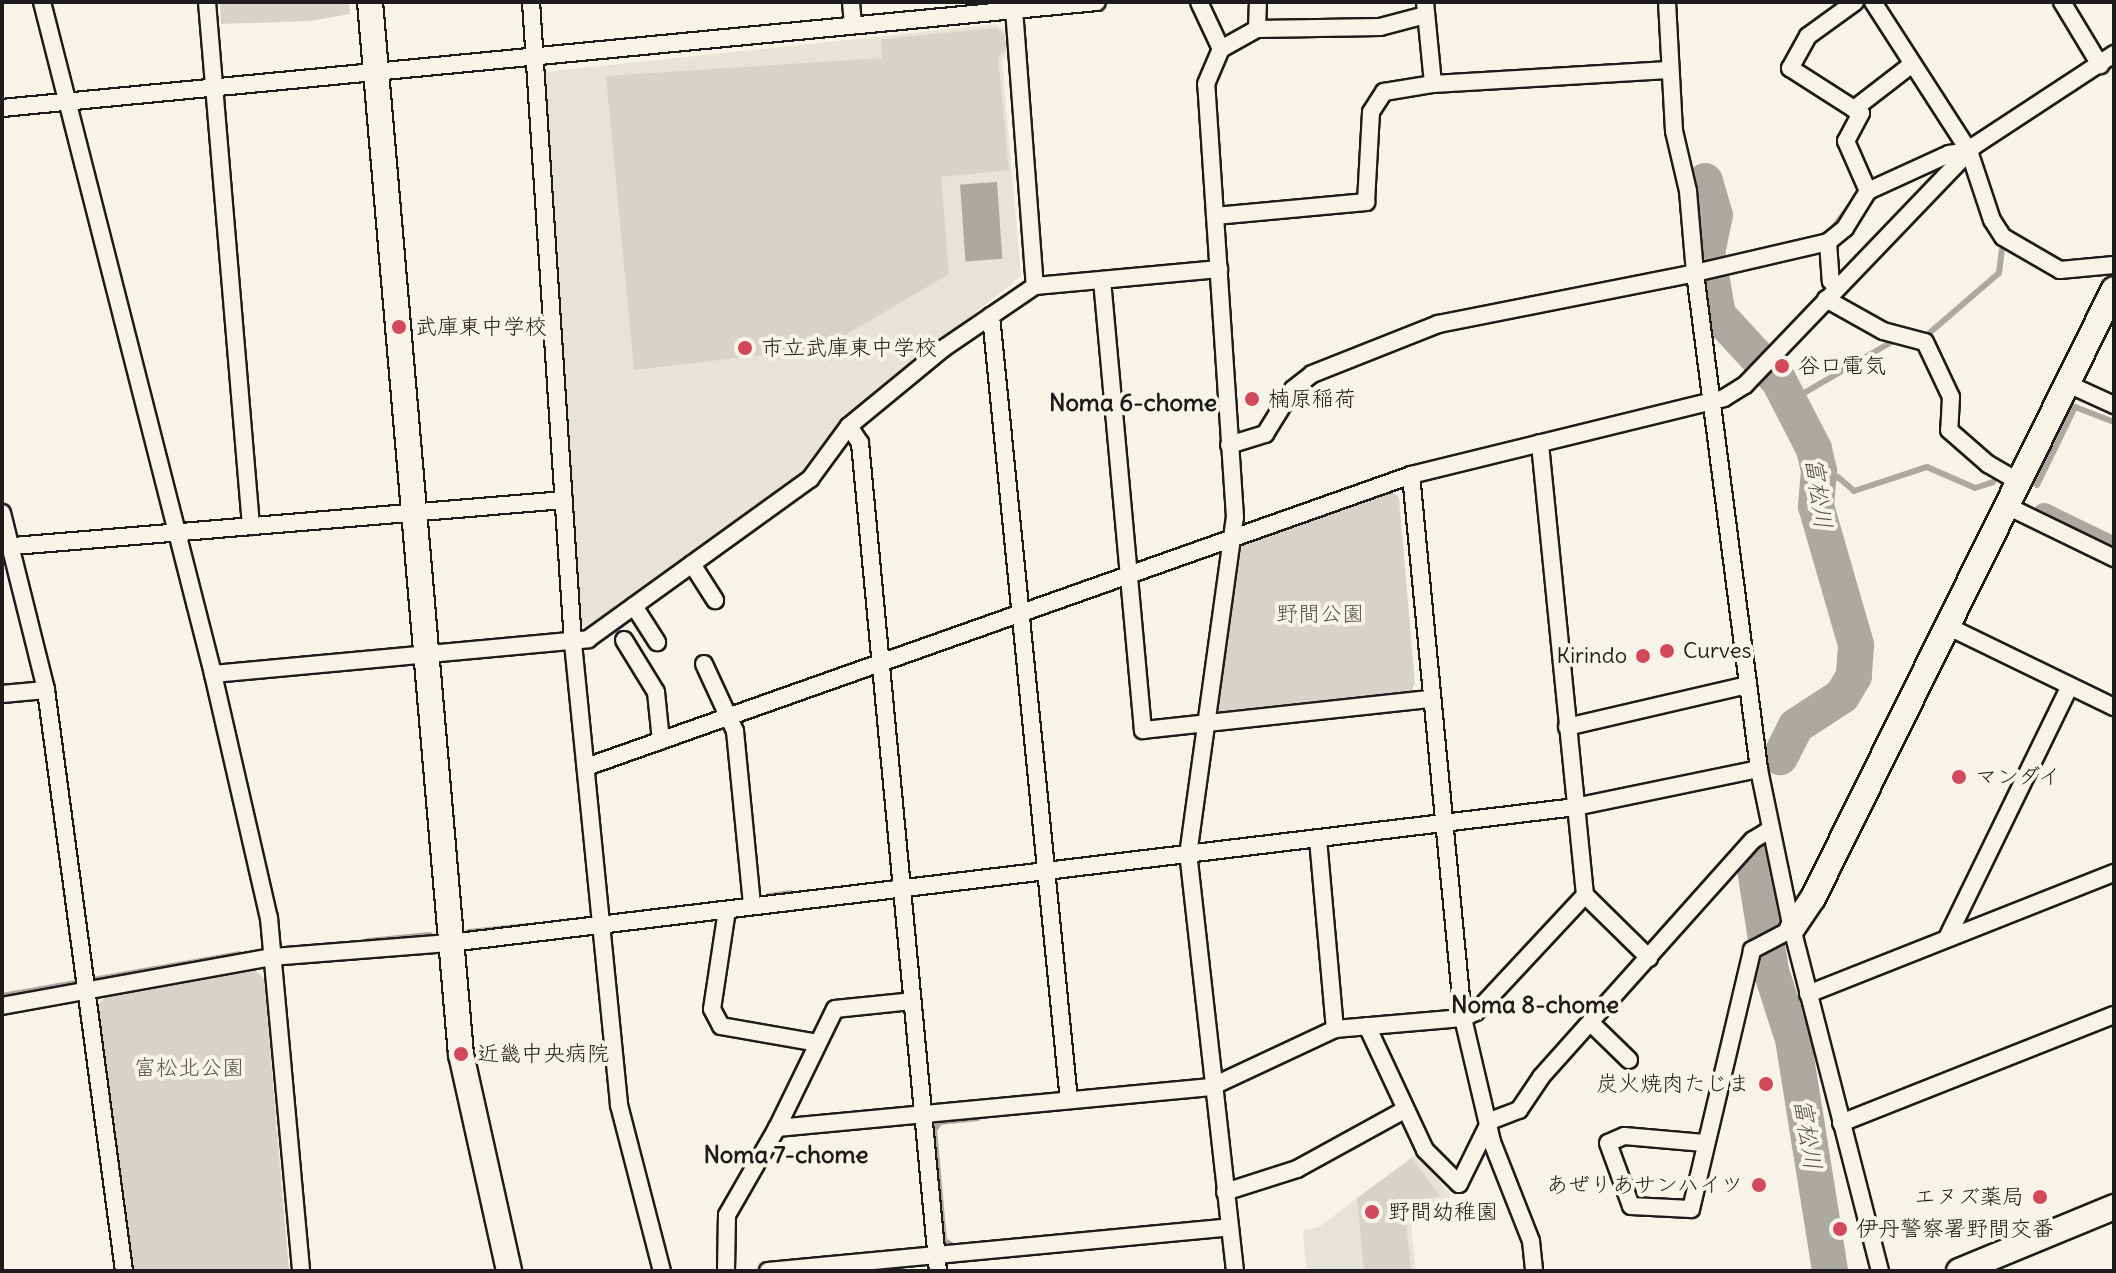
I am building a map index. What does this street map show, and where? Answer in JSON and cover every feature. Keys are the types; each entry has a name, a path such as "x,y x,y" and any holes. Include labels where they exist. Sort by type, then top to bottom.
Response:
{"street":[{"path":"42,2 213,674 269,918 301,1271"},
{"path":"207,2 251,526"},
{"path":"370,2 464,1079 509,1271"},
{"path":"531,2 573,643 589,766 600,926 619,1105 662,1271"},
{"path":"851,2 853,25"},
{"path":"2,108 66,105 212,88 1097,2"},
{"path":"1199,2 1221,49"},
{"path":"1257,29 1258,2"},
{"path":"1667,2 1669,70 1704,271 1712,402 1759,769 1792,929 1880,1271"},
{"path":"1855,2 1808,36 1790,68 1861,113 1846,141 1868,191"},
{"path":"1873,2 1969,151 1992,220 2018,249 2060,270 2114,265"},
{"path":"2062,2 2100,65"},
{"path":"1235,1271 1211,1087 1188,855 1233,537 1219,269 1205,97 1209,69 1221,49 1257,29 1380,27 1425,8 1433,84"},
{"path":"1014,9 1035,286"},
{"path":"589,766 1130,571 1411,475 1712,402 1745,385 1969,151 2114,54"},
{"path":"1854,109 1911,65"},
{"path":"1215,216 1366,202 1371,112 1384,92 1433,84 1669,70"},
{"path":"1229,445 1265,434 1293,389 1312,374 1438,324 1704,271 1828,242 1845,228 1868,191 1949,154 1969,151"},
{"path":"1828,242 1832,293 1883,331 1925,342 1951,397 1949,430 1988,464 2019,482"},
{"path":"213,674 573,643 588,639 810,479 849,426 991,316 1035,286 1219,269"},
{"path":"1102,280 1143,730 1205,726 1430,699"},
{"path":"1704,1143 1624,1136 1608,1143 1631,1206 1691,1209 1704,1143 1752,950 1763,941 1792,929 1813,898 2114,289"},
{"path":"991,316 1023,612 1045,871 1069,1100"},
{"path":"2068,384 2114,405"},
{"path":"849,426 860,443 938,1264"},
{"path":"1540,443 1585,895 1649,958"},
{"path":"1411,475 1430,699 1463,1018 1490,1121 1492,1142 1531,1241 1534,1271"},
{"path":"6,547 564,500"},
{"path":"2007,506 2114,558"},
{"path":"2,513 6,547 46,690 88,984 124,1271"},
{"path":"692,564 715,600"},
{"path":"634,606 657,642"},
{"path":"1947,626 2114,707"},
{"path":"624,640 656,692 661,741"},
{"path":"704,664 725,718 735,731 752,905"},
{"path":"1567,727 1747,685"},
{"path":"1947,938 2070,686"},
{"path":"2,694 46,690"},
{"path":"2,1006 88,984 272,957 450,943 600,926 752,905 1575,807 1759,769"},
{"path":"1367,1026 1425,1150 1459,1184 1490,1121 1519,1110 1591,1023 1753,840 1771,829"},
{"path":"1318,839 1335,1029"},
{"path":"1808,994 2113,875"},
{"path":"777,1128 1211,1087 1335,1029 1463,1018 1476,1012 1585,895"},
{"path":"727,910 712,1009 721,1026 817,1043"},
{"path":"726,1271 727,1215 777,1128 835,1009 912,1001"},
{"path":"1841,1123 2114,1015"},
{"path":"1591,1023 1629,1060"},
{"path":"1225,1192 1297,1169 1406,1109"},
{"path":"1959,1271 2114,1207"},
{"path":"768,1271 938,1264 1230,1227"}],"shaded area":[{"name":"市立武庫東中学校","path":"997,24 1004,31 1007,52 1002,62 1021,276 848,415 808,474 590,630 578,623 544,72"},
{"path":"997,182 1002,259 965,261 960,185"},
{"name":"野間幼稚園","path":"1417,1153 1450,1194 1449,1200 1409,1206 1416,1271 1306,1271 1303,1230 1319,1227"}],"green space":[{"path":"220,2 349,2 350,14 309,21 221,24"},
{"path":"997,28 1005,35 1006,50 998,58 1009,170 941,177 949,274 823,348 634,370 606,76 882,58 881,39"},
{"name":"野間公園","path":"1392,491 1399,498 1415,684 1410,693 1225,717 1216,708 1242,545 1249,538"},
{"name":"富松北公園","path":"253,969 264,978 289,1271 131,1271 98,1006 106,996"},
{"path":"1412,1158 1440,1196 1404,1202 1411,1270 1364,1271 1357,1198"}],"waterway":[{"name":"富松川","path":"1705,181 1715,215 1707,252 1718,315 1779,381 1814,449 1819,471 1816,506 1856,645 1854,676 1842,696 1796,726 1780,757"},
{"path":"1830,232 1864,187"},
{"path":"1926,336 1999,273 2002,250"},
{"path":"1786,394 1799,396 1893,341"},
{"path":"2037,485 2075,407 2114,422"},
{"path":"1819,487 1838,477 1854,491 1927,467 1975,488 1993,482"},
{"path":"2044,514 2114,548"},
{"name":"富松川","path":"1753,857 1771,971 1793,1039 1830,1271"},
{"path":"769,896 791,893"},
{"path":"468,932 528,926"},
{"path":"368,941 430,935"},
{"path":"2,996 239,954"},
{"path":"955,1247 944,1241 934,1130 940,1122 978,1118"}],"place":[{"name":"武庫東中学校","path":"399,327"},
{"name":"市立武庫東中学校","path":"745,348"},
{"name":"谷口電気","path":"1782,366"},
{"name":"楠原稲荷","path":"1252,399"},
{"name":"Curves","path":"1667,651"},
{"name":"Kirindo","path":"1643,656"},
{"name":"マンダイ","path":"1959,777"},
{"name":"近畿中央病院","path":"461,1054"},
{"name":"炭火焼肉たじま","path":"1766,1084"},
{"name":"あぜりあサンハイツ","path":"1759,1185"},
{"name":"エヌズ薬局","path":"2040,1197"},
{"name":"野間幼稚園","path":"1372,1212"},
{"name":"伊丹警察署野間交番","path":"1840,1229"}],"district":[{"name":"Noma 6-chome","path":"1133,403"},
{"name":"Noma 8-chome","path":"1535,1005"},
{"name":"Noma 7-chome","path":"786,1155"}]}
